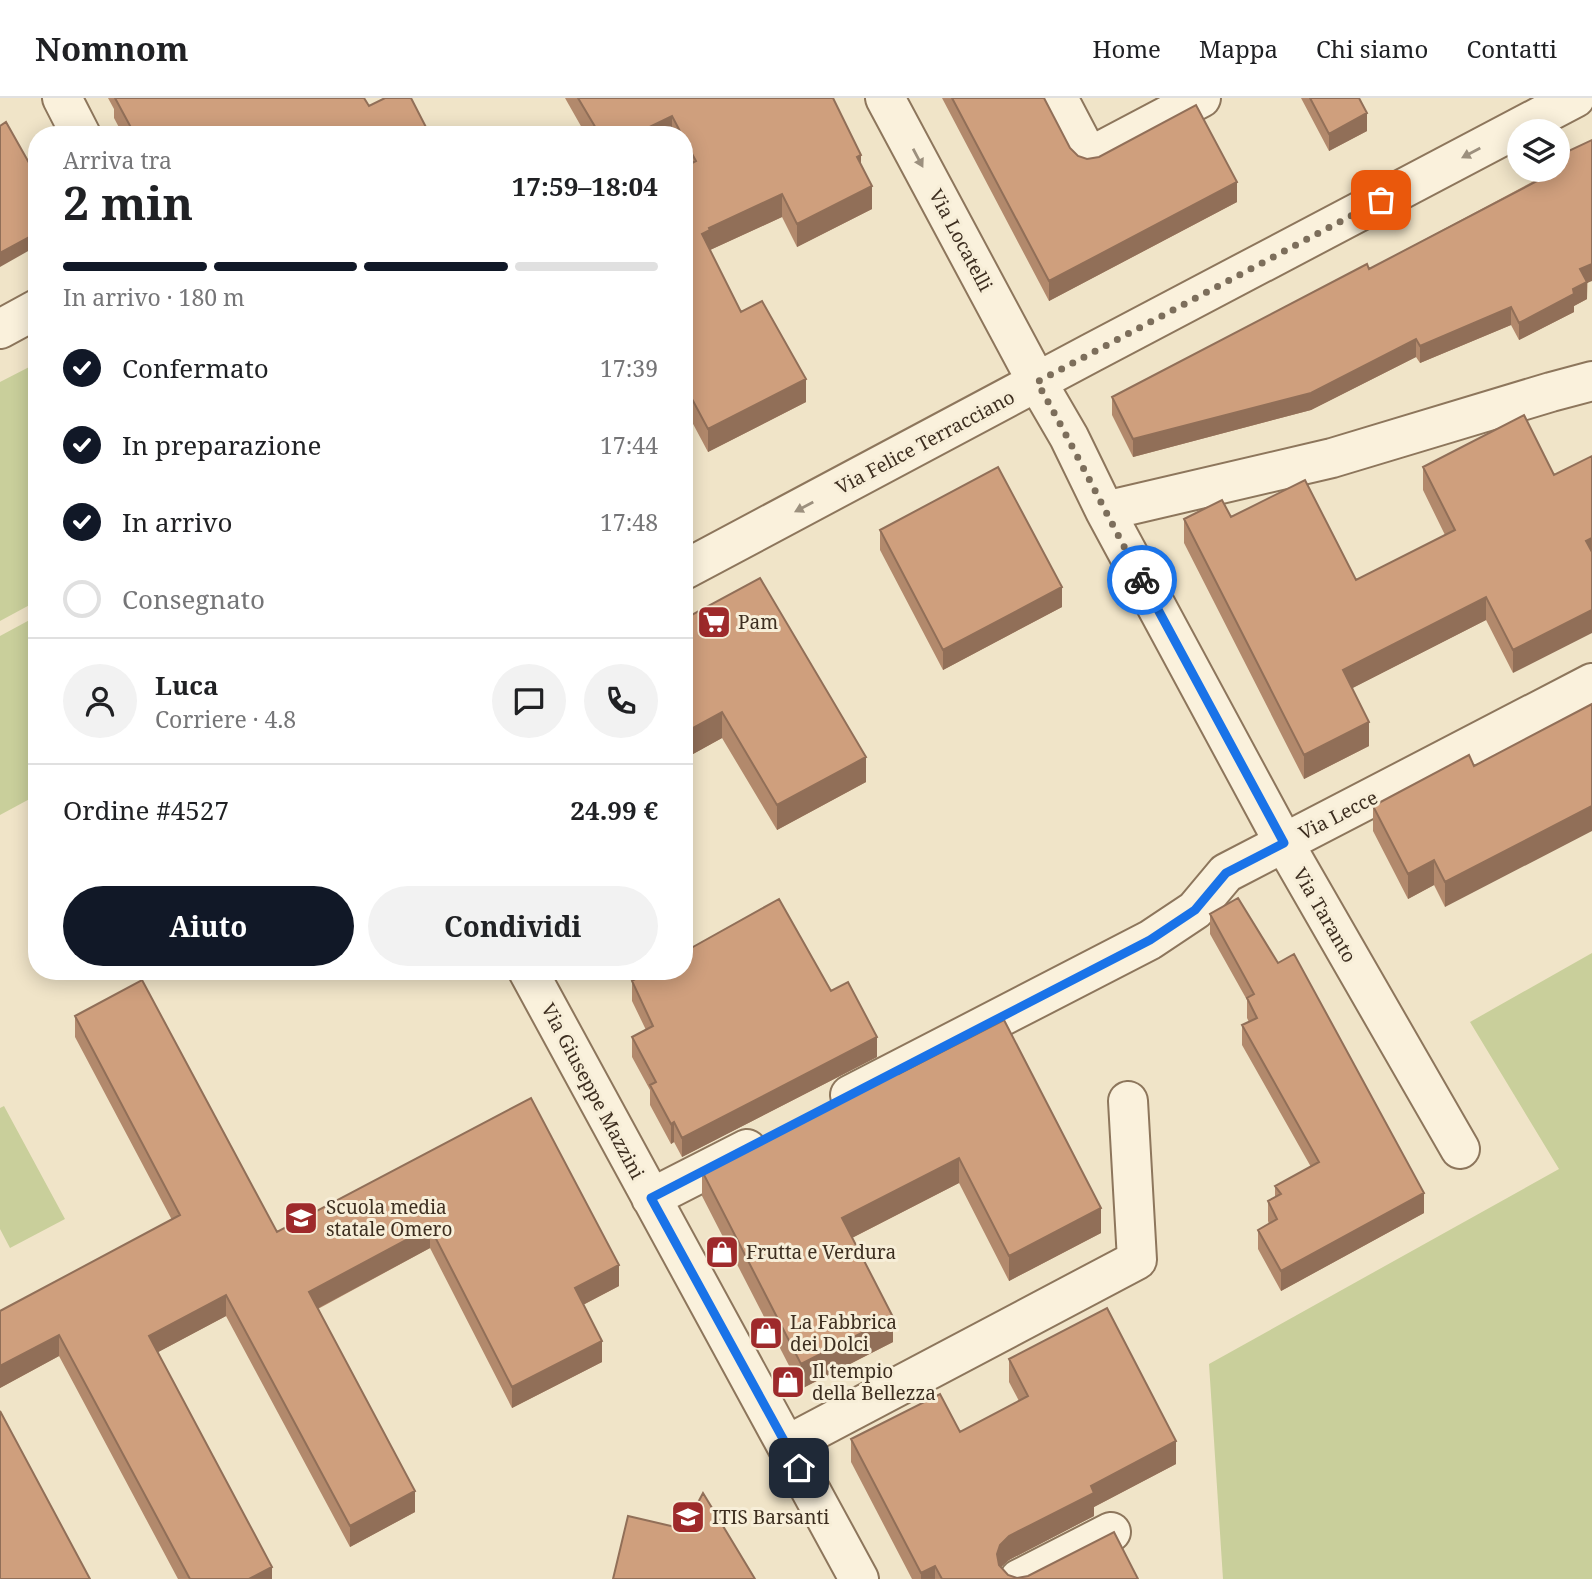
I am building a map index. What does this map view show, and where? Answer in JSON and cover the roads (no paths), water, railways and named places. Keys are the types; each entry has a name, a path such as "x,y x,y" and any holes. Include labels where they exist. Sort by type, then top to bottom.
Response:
{"street":[{"path":"62,98 76,126"},
{"name":"Via Locatelli","path":"885,98 1037,382"},
{"path":"1058,98 1089,157 1201,98"},
{"name":"Via Felice Terracciano","path":"693,565 1575,98"},
{"path":"0,329 28,314"},
{"path":"1105,511 1332,458 1592,381"},
{"name":"Via Taranto","path":"1037,382 1069,437 1105,511 1284,843 1460,1149"},
{"name":"Via Lecce","path":"823,1110 1150,940 1195,910 1226,873 1592,683"},
{"name":"Via Giuseppe Mazzini","path":"533,980 859,1579"},
{"path":"787,1445 1137,1260 1128,1101"},
{"path":"651,1198 774,1135"},
{"path":"1019,1579 1111,1532"}],"place":[{"name":"Pam","path":"714,622"},
{"name":"Scuola media statale Omero","path":"301,1218"},
{"name":"Frutta e Verdura","path":"722,1252"},
{"name":"La Fabbrica dei Dolci","path":"766,1333"},
{"name":"Il tempio della Bellezza","path":"788,1382"},
{"name":"ITIS Barsanti","path":"688,1517"}]}
